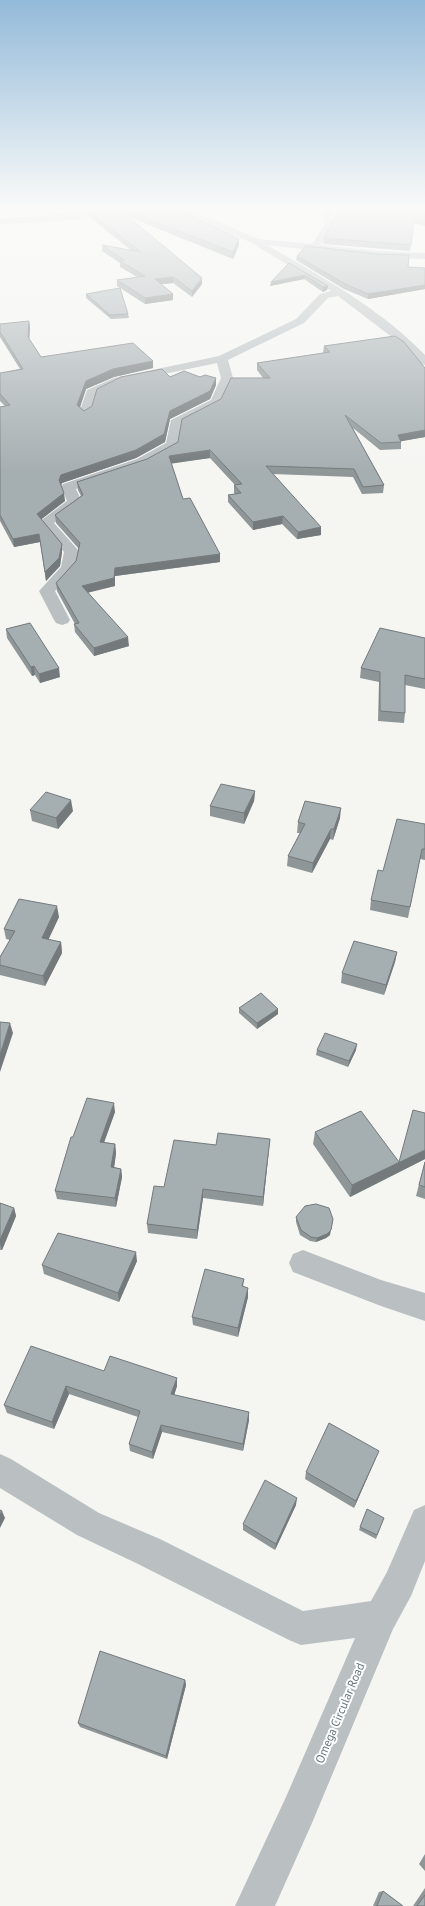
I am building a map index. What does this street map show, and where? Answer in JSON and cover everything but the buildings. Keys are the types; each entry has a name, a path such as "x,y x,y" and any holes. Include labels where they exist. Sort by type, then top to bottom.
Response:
{"street":[{"path":"85,413 92,393 118,380 222,359 300,321 324,296 328,295"},
{"path":"344,295 409,345 425,362"},
{"path":"62,620 47,591 68,568 72,551 46,522 75,502 68,487 142,462 172,444 176,423 216,402 227,378 222,359"},
{"path":"303,1264 381,1293 425,1307"},
{"path":"0,1470 88,1524 148,1550 301,1628 381,1617"},
{"name":"Omega Circular Road","path":"255,1906 299,1810 381,1617 399,1584 425,1521"}]}
